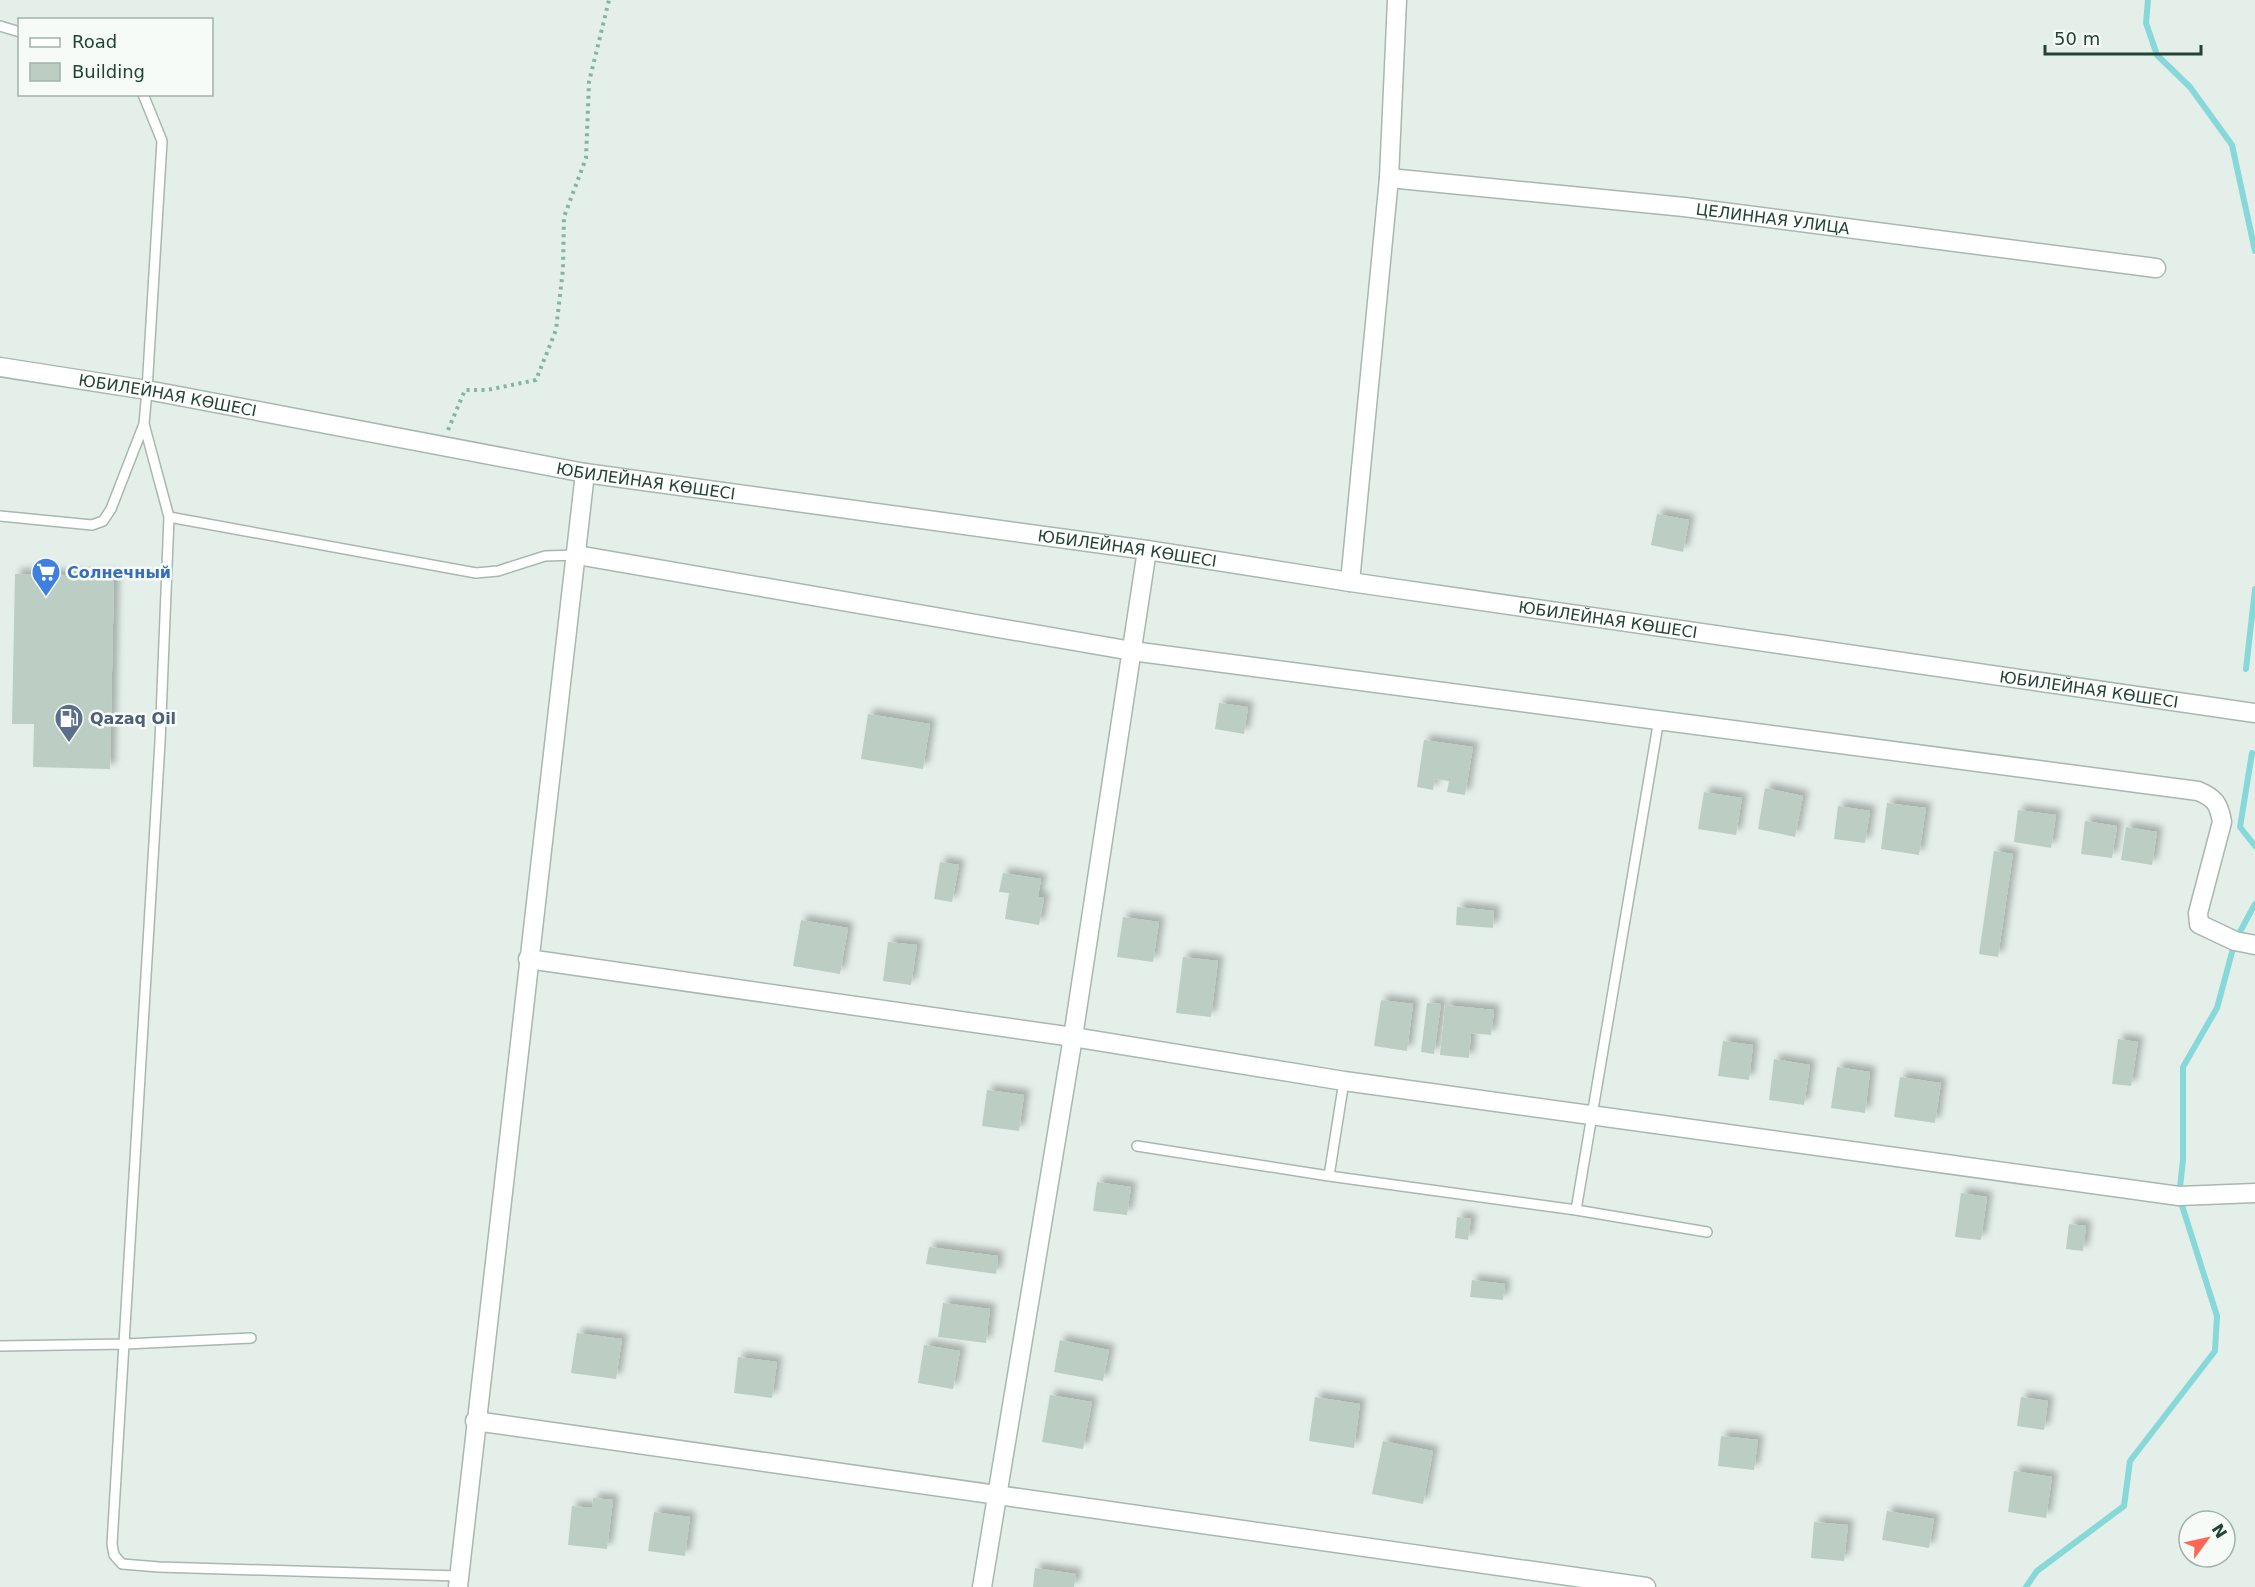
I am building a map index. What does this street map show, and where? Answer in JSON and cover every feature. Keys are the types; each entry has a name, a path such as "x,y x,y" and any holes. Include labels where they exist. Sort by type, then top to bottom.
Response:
{"street":[{"path":"1350,582 1389,178 1397,0"},
{"name":"ЦЕЛИННАЯ УЛИЦА","path":"1389,178 1684,207 2156,268"},
{"name":"ЮБИЛЕЙНАЯ КӨШЕСІ","path":"0,367 147,390 585,473 1147,549 1350,582 2255,713"},
{"path":"458,1581 585,473"},
{"path":"982,1587 1073,1037 1147,549"},
{"path":"577,555 1132,651 1659,718 2198,791 2213,797 2219,807 2222,822 2198,913 2199,924 2235,941 2255,945"},
{"path":"528,959 1073,1037 1344,1081 2179,1196 2255,1193"},
{"path":"475,1420 1646,1587"}],"lane":[{"path":"0,26 18,31"},
{"path":"0,516 92,525 103,521 111,509 144,424 162,141 144,96"},
{"path":"144,424 169,517 160,753 126,1344 112,1544 114,1555 122,1564 458,1581"},
{"path":"169,517 476,573 498,572 545,556 577,555"},
{"path":"1576,1210 1594,1115 1659,718"},
{"path":"1329,1176 1344,1081"},
{"path":"1137,1146 1329,1176 1576,1210 1707,1232"},
{"path":"0,1346 126,1344 251,1338"}],"path":[{"path":"442,446 465,390 488,390 536,380 556,330 563,269 564,217 586,158 589,82 609,0"}],"building":[{"path":"1657,514 1689,520 1683,552 1651,545"},
{"path":"15,574 114,576 110,769 33,767 34,724 12,724"},
{"path":"1219,703 1248,707 1244,734 1215,729"},
{"path":"868,714 930,724 923,769 861,759"},
{"path":"1424,740 1473,747 1465,795 1447,792 1449,781 1435,779 1433,790 1417,787"},
{"path":"1765,788 1803,796 1795,837 1758,829"},
{"path":"1704,792 1742,798 1736,835 1698,829"},
{"path":"1887,803 1926,808 1919,855 1881,849"},
{"path":"1838,806 1870,811 1865,843 1834,839"},
{"path":"2018,810 2056,815 2051,848 2014,842"},
{"path":"2085,821 2117,826 2112,858 2081,854"},
{"path":"2126,827 2157,832 2152,865 2121,860"},
{"path":"1994,851 2013,854 1998,957 1979,954"},
{"path":"940,862 959,865 952,902 934,899"},
{"path":"1003,873 1041,879 1038,897 1044,898 1039,925 1005,919 1009,893 999,892"},
{"path":"1457,907 1494,911 1493,928 1456,925"},
{"path":"1123,917 1159,922 1153,962 1117,957"},
{"path":"801,920 848,928 840,974 793,966"},
{"path":"888,942 917,945 911,985 883,981"},
{"path":"1183,957 1218,961 1211,1017 1176,1013"},
{"path":"1381,1000 1413,1004 1407,1051 1374,1046"},
{"path":"1427,1003 1441,1004 1434,1054 1421,1052"},
{"path":"1445,1005 1494,1010 1491,1035 1471,1033 1469,1058 1440,1055"},
{"path":"2118,1039 2138,1042 2131,1086 2112,1084"},
{"path":"1723,1041 1753,1045 1749,1080 1718,1076"},
{"path":"1774,1059 1810,1065 1804,1105 1769,1100"},
{"path":"1837,1067 1870,1072 1865,1113 1831,1108"},
{"path":"1900,1077 1941,1083 1935,1123 1894,1117"},
{"path":"987,1090 1024,1095 1019,1131 982,1126"},
{"path":"1097,1182 1131,1187 1127,1215 1093,1211"},
{"path":"1961,1193 1987,1197 1981,1240 1955,1237"},
{"path":"1457,1217 1471,1219 1468,1240 1455,1238"},
{"path":"2069,1224 2086,1226 2083,1251 2066,1249"},
{"path":"929,1247 998,1256 996,1274 926,1264"},
{"path":"1472,1280 1505,1284 1503,1300 1470,1297"},
{"path":"943,1303 990,1309 986,1343 938,1337"},
{"path":"577,1333 622,1339 616,1379 571,1373"},
{"path":"1060,1340 1109,1350 1103,1381 1054,1372"},
{"path":"924,1345 960,1351 953,1389 918,1383"},
{"path":"738,1357 777,1362 772,1398 734,1393"},
{"path":"1050,1395 1092,1402 1083,1449 1042,1442"},
{"path":"1315,1397 1360,1404 1354,1448 1309,1441"},
{"path":"2021,1397 2048,1401 2044,1430 2017,1426"},
{"path":"1721,1436 1758,1440 1754,1470 1718,1466"},
{"path":"1383,1441 1433,1451 1423,1504 1372,1494"},
{"path":"2014,1471 2052,1477 2046,1518 2008,1512"},
{"path":"593,1498 613,1500 607,1549 568,1545 572,1506 592,1508"},
{"path":"1887,1511 1934,1519 1929,1548 1882,1540"},
{"path":"654,1512 690,1517 685,1556 648,1551"},
{"path":"1814,1522 1848,1525 1844,1561 1811,1558"},
{"path":"1035,1568 1076,1574 1074,1587 1033,1587"}],"waterway":[{"path":"2148,0 2146,23 2157,55 2190,87 2232,145 2255,251"},
{"path":"2246,669 2255,589"},
{"path":"2252,753 2240,827 2255,846"},
{"path":"2026,1587 2037,1571 2124,1506 2130,1461 2215,1351 2217,1316 2179,1196 2183,1160 2183,1067 2217,1008 2235,941 2255,904"}],"place":[{"name":"Солнечный","path":"46,598"},
{"name":"Qazaq Oil","path":"69,744"}]}
